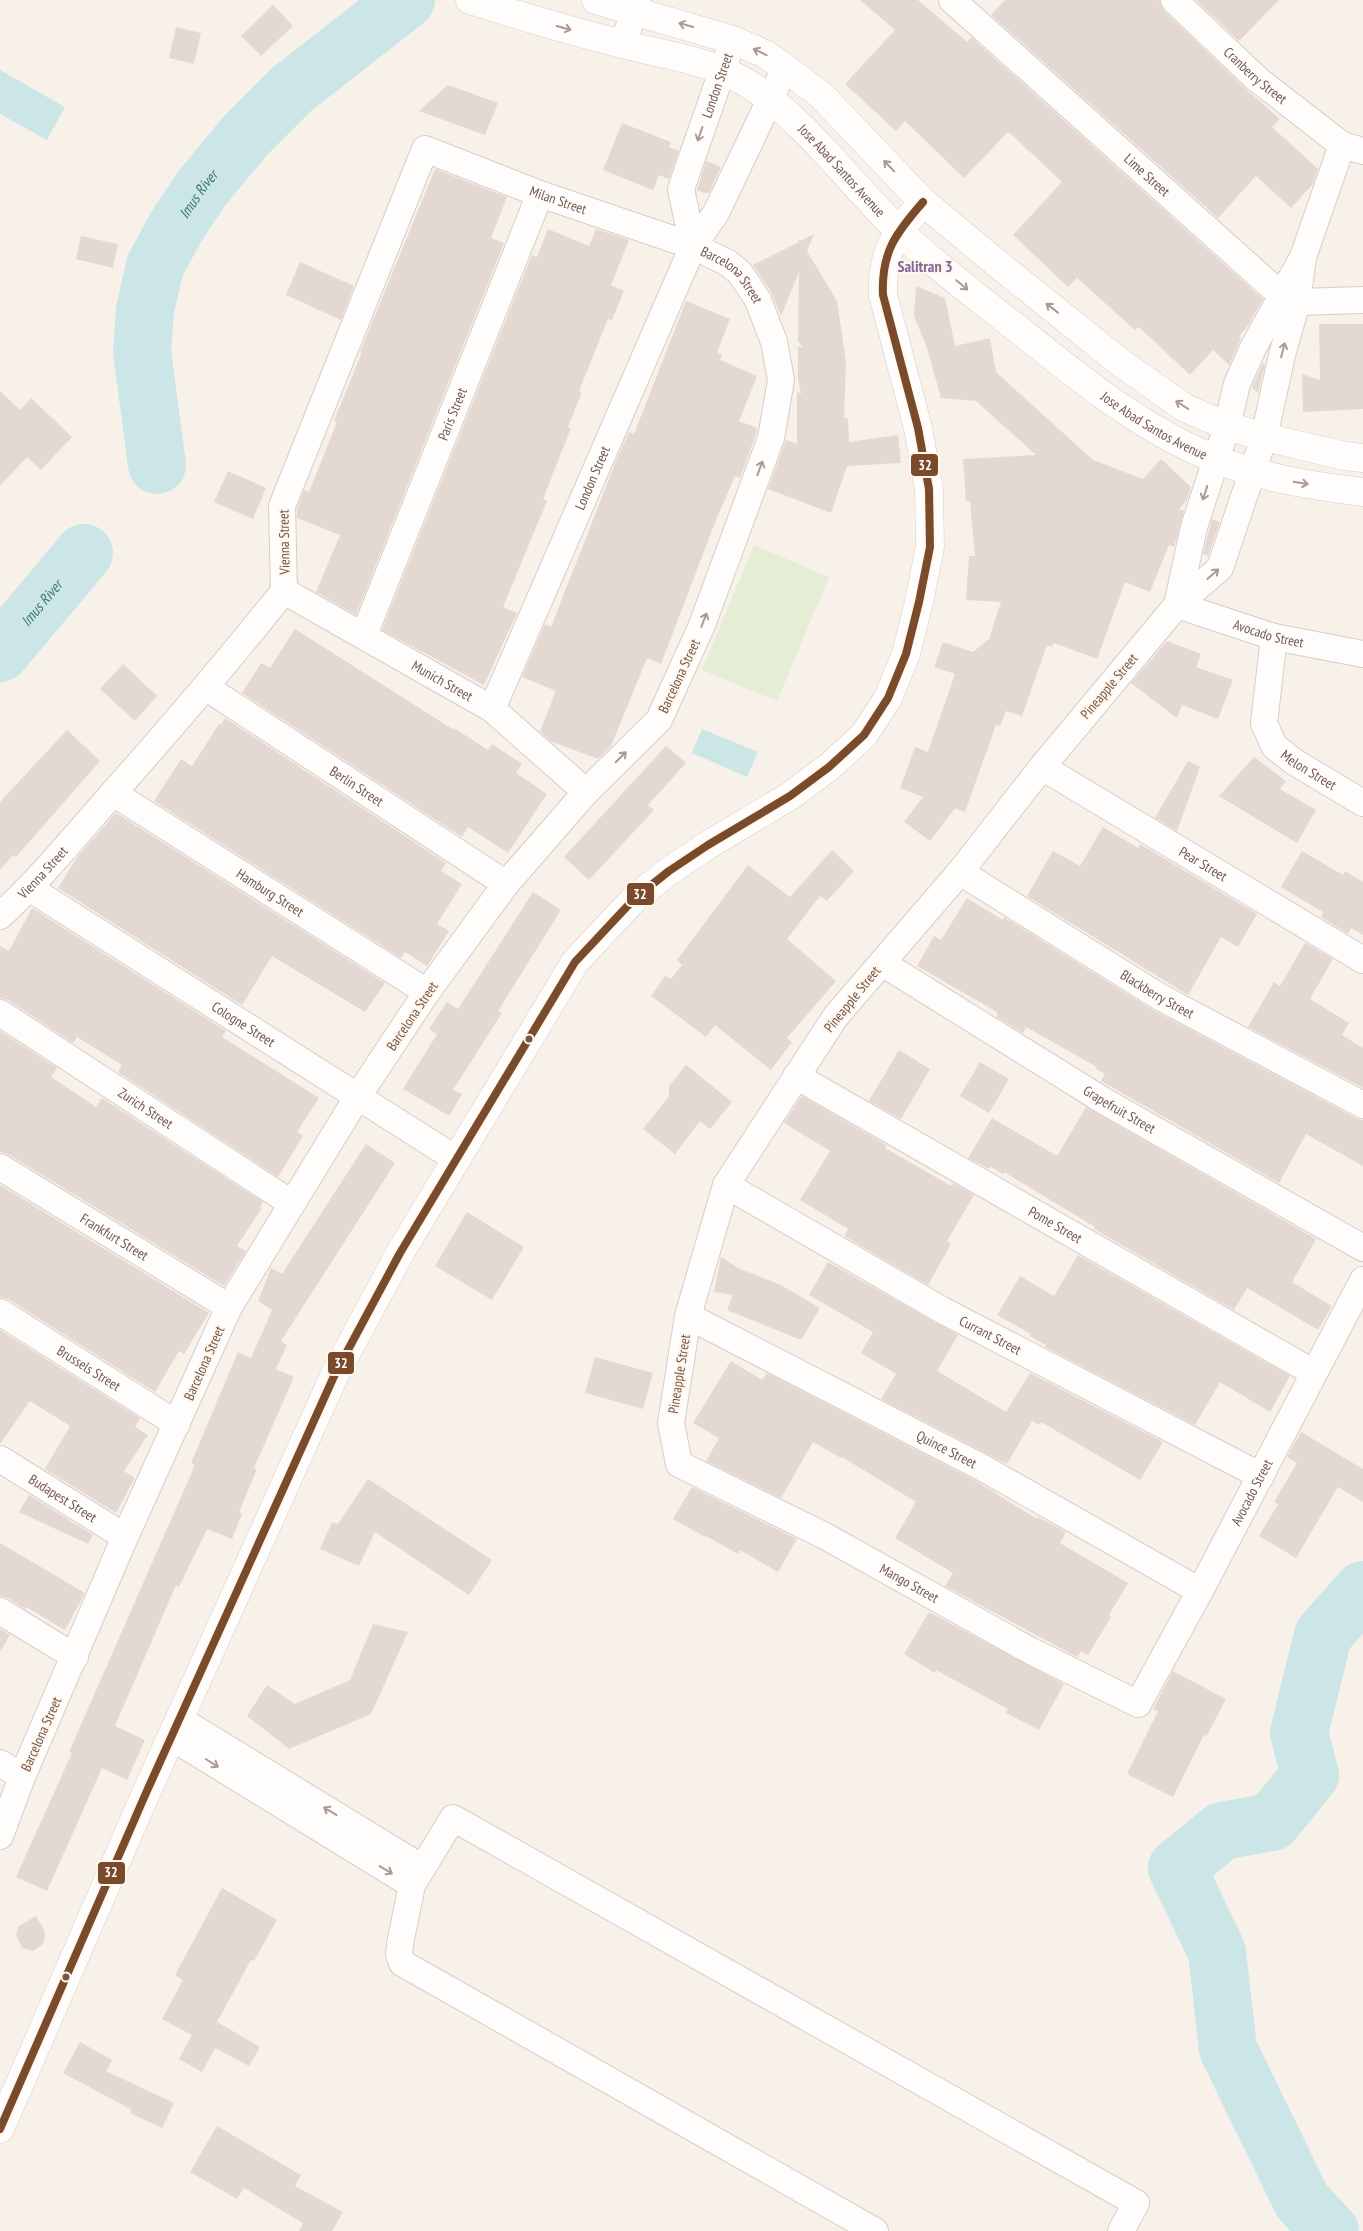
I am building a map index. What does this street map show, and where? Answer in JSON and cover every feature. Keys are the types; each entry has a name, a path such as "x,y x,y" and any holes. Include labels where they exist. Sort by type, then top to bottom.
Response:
{"main road":[{"name":"Jose Abad Santos Avenue","path":"470,0 623,44 688,59 722,71 746,83 770,100 799,126 898,230 973,294 1099,394 1172,440 1216,460 1288,481 1363,492"},
{"path":"596,0 636,5 733,40 765,54 821,95 923,202 1121,363 1185,408 1227,426 1264,437 1345,456 1363,458"},
{"path":"3,2113 335,1374 400,1253 575,962 635,898 669,871 708,845 790,796 829,767 864,735 888,698 906,654 930,546 929,489 918,428 883,295 882,275 886,257 898,230 923,202"}],"street":[{"name":"Lime Street","path":"952,0 1290,299"},
{"name":"Cranberry Street","path":"1174,0 1258,79 1353,148"},
{"path":"623,44 636,5"},
{"name":"London Street","path":"693,246 681,189 733,40"},
{"name":"London Street","path":"492,709 693,246 716,214 785,68"},
{"path":"1353,148 1303,257 1290,299 1363,300"},
{"name":"Milan Street","path":"425,149 540,194 693,246"},
{"name":"Vienna Street","path":"0,916 29,888 207,688 284,591 282,506 425,149"},
{"name":"Paris Street","path":"364,635 540,194"},
{"name":"Barcelona Street","path":"0,1836 22,1777 125,1537 229,1307 358,1096 427,992 506,884 586,792 659,720 702,625 771,438 781,380 774,342 758,300 740,273 728,263 693,246"},
{"name":"Pineapple Street","path":"1177,605 1194,527 1227,426 1237,384 1253,348 1290,299"},
{"name":"Pineapple Street","path":"679,1464 671,1423 688,1316 726,1185 836,1016 960,872 1042,767 1177,605 1220,568 1254,472 1264,437 1282,354 1290,299"},
{"name":"Munich Street","path":"284,591 492,709 586,792"},
{"name":"Avocado Street","path":"1177,605 1274,637 1363,654"},
{"name":"Melon Street","path":"1274,637 1264,723 1274,746 1293,761 1363,803"},
{"name":"Berlin Street","path":"207,688 506,884"},
{"name":"Pear Street","path":"1042,767 1363,960"},
{"name":"Hamburg Street","path":"113,793 427,992"},
{"name":"Blackberry Street","path":"960,872 1160,997 1363,1105"},
{"name":"Cologne Street","path":"29,888 456,1159"},
{"name":"Grapefruit Street","path":"882,963 1104,1100 1363,1248"},
{"name":"Zurich Street","path":"0,1014 291,1203"},
{"name":"Pome Street","path":"796,1076 1314,1373"},
{"name":"Frankfurt Street","path":"0,1167 229,1307"},
{"name":"Currant Street","path":"726,1185 942,1310 1261,1476"},
{"name":"Avocado Street","path":"1138,1704 1200,1591 1363,1280"},
{"name":"Brussels Street","path":"0,1312 177,1424"},
{"name":"Quince Street","path":"688,1316 983,1468 1200,1591"},
{"name":"Budapest Street","path":"0,1459 125,1537"},
{"name":"Mango Street","path":"679,1464 825,1536 1030,1651 1138,1704"},
{"path":"0,1611 75,1657"},
{"path":"175,1728 416,1876"},
{"path":"0,1763 22,1777"},
{"path":"875,2231 402,1963 399,1955 400,1944 416,1876 453,1818 1136,2203 1122,2231"}],"green space":[{"path":"754,545 829,577 777,701 702,670"}],"water":[{"path":"0,70 65,107 47,140 0,114"},
{"path":"702,729 758,752 747,777 692,753"}],"building":[{"path":"860,0 918,0 967,42 971,37 1263,299 1247,327 1239,336 1241,338 1229,365 1213,350 1190,375 1139,327 1135,330 1077,278 1068,287 1013,235 1062,182 1011,134 1008,132 964,178 905,121 896,131 845,84 895,30"},
{"path":"1005,0 1159,0 1164,11 1280,119 1272,127 1318,169 1313,184 1291,208 1256,176 1218,218 991,15"},
{"path":"1196,0 1279,0 1239,41"},
{"path":"273,5 293,26 261,56 241,36"},
{"path":"176,27 201,33 194,64 169,58"},
{"path":"448,85 498,103 485,135 419,111"},
{"path":"622,123 671,142 669,147 679,151 669,179 659,175 653,190 603,170"},
{"path":"706,161 721,167 709,193 697,190"},
{"path":"435,169 507,197 491,238 504,243 356,615 316,592 340,535 297,518 297,509 304,490 309,492 337,422 334,421 362,352 360,352"},
{"path":"548,229 589,246 596,229 629,240 611,285 624,291 612,320 608,319 579,391 582,392 568,427 571,428 543,499 547,501 503,607 517,613 484,685 382,630 532,255 537,257"},
{"path":"814,234 807,251 837,301 846,362 844,418 848,418 849,442 898,435 901,463 847,466 831,513 768,489 786,440 797,444 797,392 801,394 798,379 798,346 803,348 798,341 799,272 781,316 771,292 753,265 799,242 799,238 801,241"},
{"path":"81,236 118,244 113,268 76,259"},
{"path":"300,262 354,286 341,320 286,295"},
{"path":"916,286 945,298 955,346 990,338 996,372 1093,460 1143,479 1161,459 1191,487 1187,500 1179,509 1184,511 1174,547 1169,545 1150,592 1125,582 1097,659 1054,643 1052,647 1047,645 1022,716 1006,711 1000,726 996,725 965,812 955,808 930,841 904,822 923,797 900,788 915,747 928,752 955,674 934,667 943,642 973,652 989,639 1001,602 966,600 969,556 975,556 970,501 966,501 963,459 1036,455 976,401 941,398 927,348 914,316"},
{"path":"686,301 730,319 717,352 722,355 720,360 757,376 739,421 757,428 756,434 740,478 735,476 716,520 661,664 647,658 611,746 598,759 550,741 540,731 556,691 522,677 545,624 551,627 618,456 629,432 634,434"},
{"path":"1319,324 1363,324 1363,409 1303,412 1302,374 1320,380"},
{"path":"1263,363 1265,364 1258,393 1252,387"},
{"path":"0,391 20,410 31,398 72,437 41,470 27,457 0,486"},
{"path":"228,471 266,488 253,519 214,502"},
{"path":"1212,519 1220,522 1208,556 1203,554"},
{"path":"295,629 454,730 454,728 488,750 492,744 522,764 516,773 547,794 508,853 468,827 462,837 242,693 261,663 270,668"},
{"path":"1167,641 1201,654 1196,667 1233,680 1218,719 1182,705 1177,718 1131,683"},
{"path":"123,664 157,696 135,721 100,689"},
{"path":"225,718 446,863 441,871 462,884 437,924 449,931 427,966 405,952 401,958 154,801 181,759 192,766 219,724 221,725"},
{"path":"67,730 100,761 16,857 13,855 0,870 0,802"},
{"path":"666,746 686,763 648,805 654,810 589,880 564,857"},
{"path":"1254,757 1286,781 1280,789 1316,810 1297,843 1219,796"},
{"path":"1188,761 1200,767 1177,831 1155,818"},
{"path":"116,813 385,983 365,1012 272,956 242,1005 58,888 78,856"},
{"path":"1103,827 1138,848 1140,844 1257,914 1238,947 1221,937 1188,995 1027,896 1053,851 1080,866"},
{"path":"832,850 854,871 827,901 820,896 787,939 836,981 787,1038 792,1042 771,1070 715,1025 706,1037 651,996 665,976 671,979 682,965 677,960 748,865 790,897"},
{"path":"1302,851 1343,875 1345,871 1363,882 1363,935 1351,928 1348,934 1321,917 1323,912 1281,887"},
{"path":"533,892 561,910 498,1011 502,1013 453,1090 462,1094 449,1116 403,1089 437,1034 429,1029 447,1002 458,1009"},
{"path":"967,898 1003,920 1004,917 1153,1010 1363,1120 1363,1166 1306,1134 1279,1183 1101,1081 1105,1074 1096,1069 1097,1067 1026,1027 1023,1033 997,1017 997,1012 917,966 934,936 941,940"},
{"path":"32,908 226,1031 222,1037 319,1098 297,1132 303,1136 278,1177 118,1072 122,1065 77,1037 73,1043 8,1000 0,998 0,946 9,951"},
{"path":"1305,943 1333,959 1310,999 1349,1023 1342,1035 1363,1048 1363,1088 1248,1027 1274,982 1280,986"},
{"path":"0,1031 57,1068 51,1077 96,1107 102,1098 263,1202 260,1207 262,1208 237,1246 246,1251 224,1286 8,1154 0,1152"},
{"path":"899,1050 930,1069 901,1119 869,1101"},
{"path":"980,1062 1009,1079 989,1113 960,1096"},
{"path":"686,1065 732,1102 710,1129 700,1121 675,1154 643,1129 669,1096 669,1086"},
{"path":"802,1096 886,1145 885,1148 951,1186 953,1183 974,1195 947,1241 951,1244 928,1285 844,1236 848,1229 800,1200 830,1151 784,1123"},
{"path":"1086,1107 1316,1239 1292,1282 1332,1306 1318,1330 1247,1288 1234,1310 1094,1229 1095,1227 1004,1172 1003,1174 991,1167 989,1169 968,1158 992,1118 1057,1156"},
{"path":"366,1144 395,1163 281,1341 287,1345 276,1369 294,1377 254,1468 257,1469 239,1512 242,1514 232,1539 207,1529 179,1587 176,1585 115,1726 145,1740 127,1780 102,1768 47,1891 16,1877 72,1753 69,1752 195,1465 191,1463 238,1352 251,1358 272,1310 258,1301 271,1268 282,1274"},
{"path":"0,1185 209,1313 184,1354 179,1351 155,1392 8,1299 0,1297"},
{"path":"467,1212 524,1247 492,1300 435,1266"},
{"path":"1078,1255 1290,1376 1270,1412 1220,1382 1195,1425 1045,1347 1046,1345 1030,1336 1031,1334 997,1315 1020,1276 1054,1296"},
{"path":"721,1257 738,1268 781,1285 820,1308 801,1340 727,1310 733,1295 714,1292"},
{"path":"828,1262 958,1335 937,1371 1006,1412 1030,1373 1163,1442 1140,1480 1041,1422 1039,1425 1032,1421 1007,1464 881,1399 896,1374 861,1353 873,1332 809,1295"},
{"path":"0,1330 140,1418 135,1427 148,1435 124,1471 135,1478 116,1513 45,1469 70,1426 30,1401 0,1444"},
{"path":"595,1357 653,1373 643,1409 585,1393"},
{"path":"731,1361 762,1380 767,1373 976,1481 1037,1519 1038,1517 1066,1532 1060,1543 1128,1583 1109,1615 1111,1617 1088,1655 1081,1651 1077,1657 945,1586 953,1573 895,1538 916,1502 842,1457 813,1442 781,1498 706,1461 719,1438 693,1423"},
{"path":"1301,1432 1363,1469 1363,1502 1338,1487 1296,1558 1259,1536 1278,1504 1274,1502 1297,1463 1287,1457"},
{"path":"368,1479 492,1560 469,1595 375,1532 359,1566 320,1549 332,1522 338,1524"},
{"path":"692,1487 797,1539 778,1572 740,1550 738,1554 673,1519"},
{"path":"29,1495 93,1535 88,1544 19,1512"},
{"path":"0,1543 85,1593 65,1630 26,1607 25,1609 8,1598 0,1596"},
{"path":"929,1612 1064,1684 1039,1730 1006,1713 1008,1709 936,1670 935,1673 904,1654"},
{"path":"373,1624 408,1632 371,1714 289,1749 247,1716 267,1685 295,1704 350,1680"},
{"path":"0,1629 10,1635 0,1652"},
{"path":"1173,1671 1226,1699 1206,1737 1204,1735 1173,1797 1127,1774 1158,1711 1153,1709"},
{"path":"222,1888 277,1920 254,1961 251,1960 217,2022 260,2047 249,2066 215,2048 202,2072 179,2059 192,2035 162,2019 183,1980 175,1975"},
{"path":"36,1916 45,1935 43,1944 33,1951 22,1948 16,1935 19,1926"},
{"path":"80,2042 112,2060 106,2071 174,2103 162,2128 130,2113 132,2110 63,2073"},
{"path":"217,2126 301,2175 295,2186 343,2212 332,2231 299,2231 303,2223 244,2188 237,2199 190,2172"}],"waterway":[{"name":"Imus River","path":"157,465 142,352 145,310 155,266 176,227 202,188 246,135 291,90 406,0"},
{"name":"Imus River","path":"0,653 84,553"},
{"path":"1330,2231 1302,2201 1228,2049 1217,1952 1177,1868 1222,1831 1272,1822 1310,1775 1299,1733 1323,1635 1363,1590"}],"transit line":[{"name":"32","path":"0,2129 146,1793 335,1374 400,1253 575,962 635,898 669,871 708,845 790,796 829,767 864,735 888,698 906,654 930,547 929,489 918,428 883,295 883,280 892,244 923,202"}],"district":[{"name":"Salitran 3","path":"925,266"}]}
